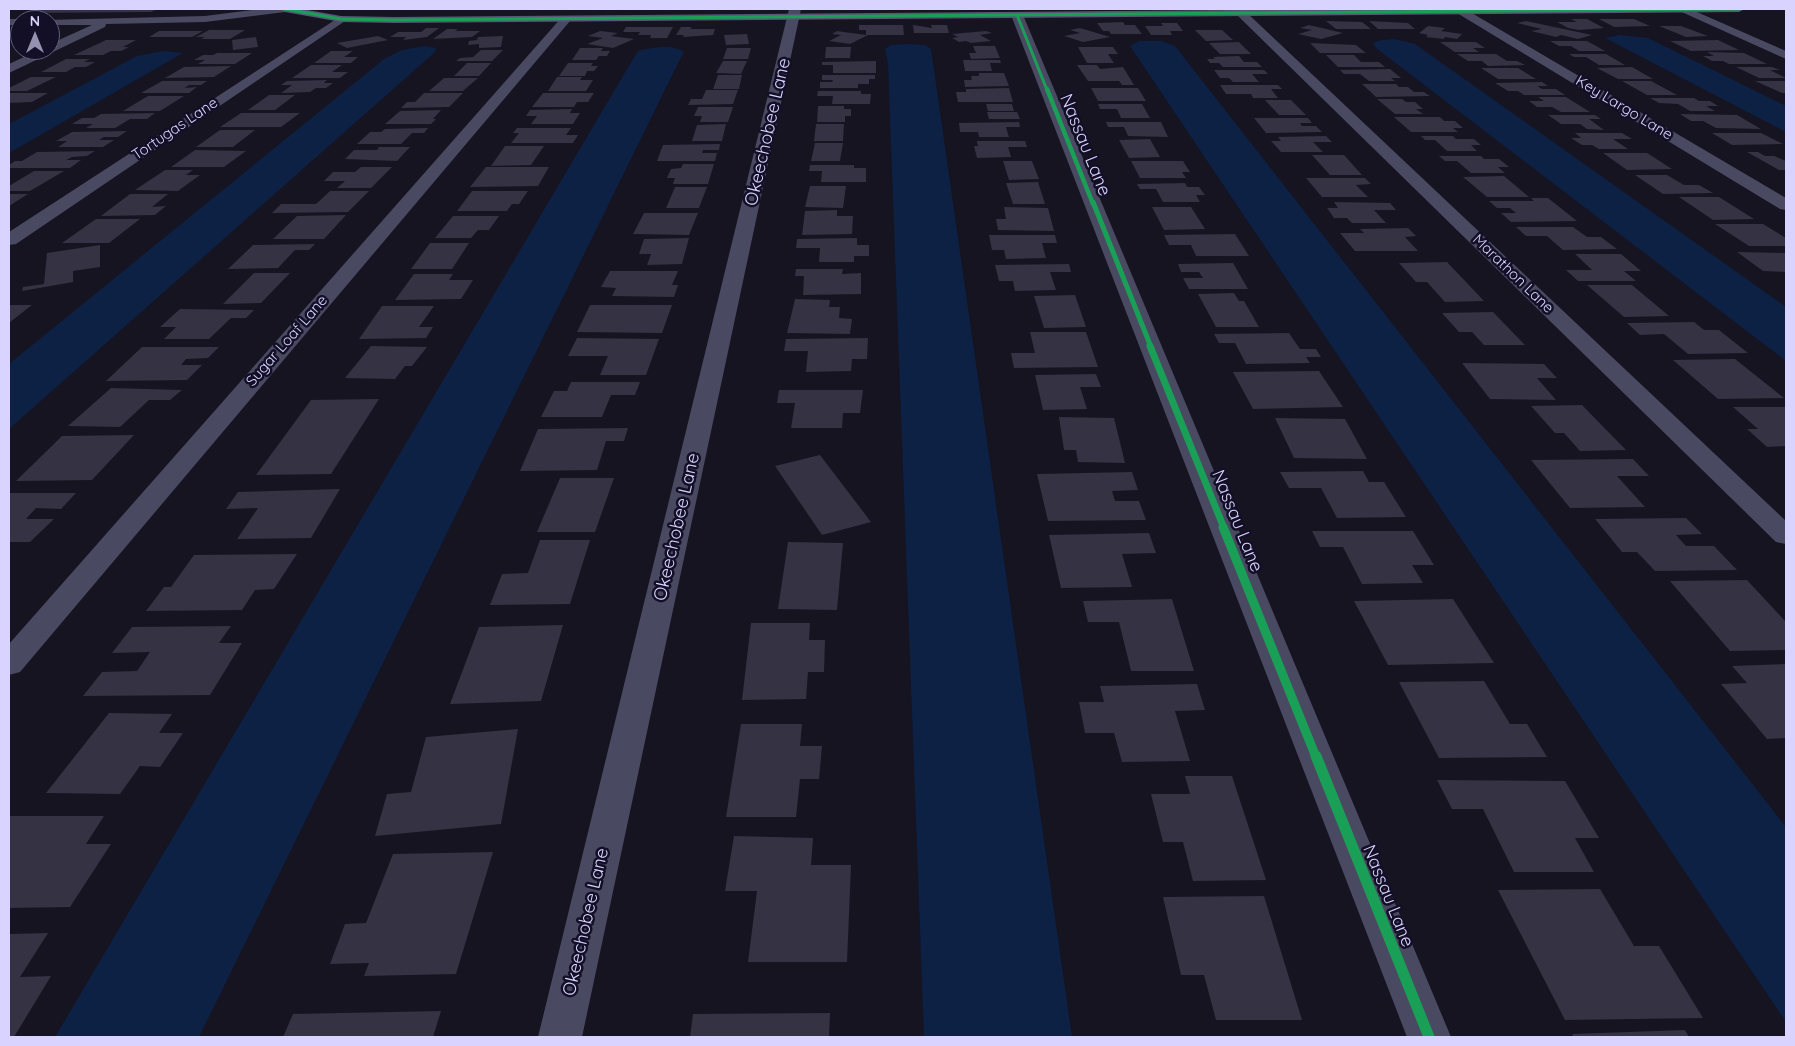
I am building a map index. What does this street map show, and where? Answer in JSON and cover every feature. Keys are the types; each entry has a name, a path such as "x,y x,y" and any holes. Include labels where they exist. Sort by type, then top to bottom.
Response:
{"street":[{"path":"60,22 204,19 285,9 341,19 566,19 795,13 1016,15 1739,9"},
{"path":"1681,9 1786,55"},
{"name":"Key Largo Lane","path":"1461,11 1786,205"},
{"name":"Okeechobee Lane","path":"560,1037 795,13"},
{"name":"Marathon Lane","path":"1240,13 1786,536"},
{"name":"Nassau Lane","path":"1016,15 1429,1037"},
{"name":"Tortugas Lane","path":"9,240 341,19"},
{"name":"Sugar Loaf Lane","path":"9,664 566,19"},
{"path":"60,45 109,22"},
{"path":"9,69 28,60"}],"water":[{"path":"1620,35 1648,38 1786,106 1786,132 1605,38"},
{"path":"1394,39 1415,44 1786,307 1786,361 1376,48 1373,43"},
{"path":"1139,41 1161,41 1175,46 1786,827 1786,1022 1130,46"},
{"path":"891,45 925,45 931,49 1072,1037 924,1037 888,63 885,49"},
{"path":"425,46 436,48 435,52 9,429 9,364 384,59 402,50"},
{"path":"671,47 684,51 199,1037 55,1037 636,54 640,50"},
{"path":"163,51 183,53 9,153 9,124 137,56"}],"building":[{"path":"157,9 151,12 60,13 60,10 32,10"},
{"path":"1571,19 1587,19 1604,28 1579,30 1568,28 1557,22 1577,22"},
{"path":"1599,19 1634,19 1650,26 1614,27"},
{"path":"1326,21 1362,22 1371,29 1336,29"},
{"path":"1369,21 1408,23 1415,29 1378,29"},
{"path":"1526,21 1592,35 1578,39 1561,35 1556,37 1531,31 1542,29 1517,23"},
{"path":"1123,22 1125,25 1135,25 1142,34 1111,34 1109,31 1103,31 1097,23"},
{"path":"1161,23 1177,23 1183,31 1170,31 1172,35 1151,35 1145,26 1163,26"},
{"path":"859,25 903,25 904,35 868,35 850,44 829,41 841,35 832,34 837,31 866,35 866,30 859,30"},
{"path":"913,25 932,28 931,25 947,25 949,33 914,33"},
{"path":"1309,25 1343,33 1321,39 1298,34 1312,30 1300,28"},
{"path":"1428,26 1445,28 1441,31 1462,34 1457,39 1445,37 1444,39 1426,37 1428,35 1419,33"},
{"path":"1659,26 1681,26 1708,36 1686,37"},
{"path":"626,27 673,27 667,38 650,38 651,35 638,35 640,32 623,32"},
{"path":"681,27 715,29 713,35 683,37 684,35 676,35"},
{"path":"426,28 439,28 427,37 403,40 406,37 390,37 398,32 421,32"},
{"path":"1080,28 1110,37 1083,42 1064,36 1080,33 1070,30"},
{"path":"447,29 458,29 455,31 480,31 472,37 433,39"},
{"path":"209,30 245,30 230,39 201,39 205,37 196,37"},
{"path":"1195,30 1222,30 1233,40 1206,41"},
{"path":"159,31 203,31 192,37 149,37"},
{"path":"600,31 618,33 611,36 634,39 613,48 587,44 603,38 588,36"},
{"path":"986,31 992,33 980,35 991,41 971,43 966,41 959,42 952,38 958,37 952,34"},
{"path":"747,34 749,44 726,45 724,35"},
{"path":"378,36 388,40 347,48 337,43"},
{"path":"503,36 501,47 479,48 479,44 468,45 469,41 477,40 478,37"},
{"path":"256,37 258,47 233,50 232,40"},
{"path":"106,40 136,40 123,47 129,47 121,51 111,51 103,55 74,55"},
{"path":"1718,40 1739,50 1691,51 1670,41"},
{"path":"1550,41 1587,41 1605,51 1579,51 1571,46 1559,46"},
{"path":"1239,42 1251,54 1220,54 1209,43"},
{"path":"1440,42 1476,42 1485,48 1473,48 1479,52 1455,52"},
{"path":"1310,43 1356,45 1366,53 1320,53"},
{"path":"973,46 995,46 1000,58 971,59 969,53 976,53"},
{"path":"826,47 851,47 850,58 825,58"},
{"path":"1078,47 1113,47 1118,54 1108,54 1114,63 1087,63"},
{"path":"580,48 603,48 601,51 610,51 607,56 599,56 596,60 572,60"},
{"path":"727,48 751,48 748,59 723,59"},
{"path":"481,50 503,50 492,61 456,61 460,58 473,57"},
{"path":"331,51 353,51 344,57 358,57 351,63 314,63"},
{"path":"1707,52 1744,53 1767,64 1729,64 1723,61 1712,61 1703,56 1714,56"},
{"path":"252,53 235,64 198,64 205,60 194,60 203,55"},
{"path":"1457,54 1496,54 1507,61 1517,61 1525,65 1488,66 1482,61 1468,61"},
{"path":"1569,54 1606,54 1625,65 1599,65 1586,57 1574,57"},
{"path":"1326,55 1354,55 1361,62 1379,62 1385,67 1338,67"},
{"path":"1239,56 1244,62 1257,62 1262,67 1223,67 1219,63 1210,63 1207,59 1215,59 1213,57"},
{"path":"66,59 90,59 84,62 95,62 86,67 75,67 66,72 41,72"},
{"path":"963,60 1000,60 1001,63 990,63 992,71 965,71"},
{"path":"723,61 747,61 741,74 716,73"},
{"path":"876,61 876,73 833,73 833,65 822,65 822,62"},
{"path":"467,63 491,63 479,76 454,76"},
{"path":"568,63 593,63 591,66 598,66 594,71 587,71 585,76 559,76"},
{"path":"311,65 342,65 332,72 348,72 340,78 292,78"},
{"path":"1077,65 1097,65 1100,69 1123,67 1134,85 1122,85 1119,81 1088,81"},
{"path":"231,66 214,77 165,78 184,67"},
{"path":"1632,67 1653,79 1618,79 1597,68"},
{"path":"1736,67 1772,67 1780,70 1770,70 1786,78 1759,78"},
{"path":"1481,68 1518,68 1536,79 1498,79"},
{"path":"1390,69 1401,78 1391,78 1395,81 1369,81 1360,74 1344,74 1340,70"},
{"path":"1214,70 1264,70 1268,74 1252,74 1259,82 1233,82 1229,78 1220,78"},
{"path":"979,73 1004,73 1009,86 965,87 964,80 972,80 971,76 979,76"},
{"path":"718,75 742,75 739,89 713,89"},
{"path":"822,75 875,75 875,79 869,79 869,84 858,84 858,88 820,88 820,82 832,82 833,80 822,80"},
{"path":"31,77 56,77 27,91 9,91 9,88"},
{"path":"557,77 582,77 580,80 593,80 586,91 548,91"},
{"path":"444,78 478,78 463,91 429,91"},
{"path":"327,80 324,83 333,83 326,88 316,88 310,92 281,93 292,85 281,85 287,81"},
{"path":"162,81 207,81 201,85 189,85 185,88 197,87 189,93 141,93"},
{"path":"1622,81 1651,81 1677,95 1647,95"},
{"path":"1755,81 1786,81 1786,93 1782,93"},
{"path":"1542,82 1548,86 1537,86 1542,89 1556,89 1565,95 1524,95 1518,91 1508,91 1495,83"},
{"path":"1362,84 1396,84 1399,87 1408,87 1414,92 1424,92 1430,96 1376,97"},
{"path":"1220,85 1278,85 1282,89 1271,89 1278,98 1253,98 1251,94 1226,94"},
{"path":"1009,88 1013,102 958,102 956,92 966,92 966,89"},
{"path":"1091,88 1138,88 1146,101 1098,101"},
{"path":"706,90 738,90 733,104 688,105 691,99 702,99"},
{"path":"818,91 861,91 861,94 871,94 870,104 832,104 833,96 817,96"},
{"path":"9,93 48,93 32,102 9,103"},
{"path":"424,93 463,93 449,107 401,108 407,102 415,102"},
{"path":"543,93 594,93 588,102 577,102 574,107 532,107"},
{"path":"269,95 295,95 275,110 248,110"},
{"path":"148,96 184,96 160,111 123,111"},
{"path":"1538,97 1566,97 1590,112 1561,112 1552,107 1537,107 1529,101 1544,101"},
{"path":"1650,98 1694,98 1699,101 1710,101 1718,106 1706,106 1715,111 1690,111 1678,104 1659,103"},
{"path":"1377,99 1402,99 1406,102 1415,102 1423,109 1416,109 1423,114 1395,114"},
{"path":"1265,100 1291,100 1306,115 1279,115"},
{"path":"986,104 1012,104 1014,111 988,111"},
{"path":"1098,104 1142,104 1150,118 1121,118 1117,109 1100,109"},
{"path":"818,106 844,106 844,109 851,109 851,116 845,116 845,122 817,122"},
{"path":"698,107 733,107 728,122 700,122 702,116 694,116"},
{"path":"572,109 570,113 580,113 573,124 531,124 537,116 526,116 530,110"},
{"path":"441,110 431,124 385,124 400,111"},
{"path":"987,112 1017,112 1020,119 989,119"},
{"path":"155,113 147,119 130,119 115,128 86,128 93,124 72,124 82,118 94,118 101,114"},
{"path":"241,113 300,113 281,127 220,127"},
{"path":"1680,114 1737,115 1761,129 1716,128 1703,121 1691,121"},
{"path":"1548,115 1595,115 1601,119 1589,119 1604,130 1587,129 1580,124 1561,124"},
{"path":"1394,117 1440,117 1444,121 1455,121 1463,128 1453,128 1458,132 1411,132"},
{"path":"1254,118 1308,118 1312,123 1300,123 1302,126 1316,126 1322,132 1266,133"},
{"path":"1019,122 1020,127 1006,127 1009,137 979,137 978,132 960,132 959,123"},
{"path":"1106,122 1161,122 1168,137 1128,136 1124,127 1108,127"},
{"path":"726,124 722,141 692,141 697,125"},
{"path":"816,124 844,124 843,141 814,141"},
{"path":"428,128 424,133 412,133 401,144 357,144 370,132 381,132 385,129"},
{"path":"517,128 571,128 566,135 578,135 573,143 511,143 519,133 513,133"},
{"path":"220,130 255,130 233,147 196,147"},
{"path":"127,131 118,137 104,137 99,140 114,140 103,147 58,147 67,141 56,141 72,132"},
{"path":"1575,133 1622,133 1632,139 1613,139 1628,149 1599,149 1592,145 1582,145 1571,138 1581,138"},
{"path":"1712,133 1761,133 1783,144 1732,145"},
{"path":"1326,136 1332,142 1313,142 1323,152 1281,152 1271,141 1281,141 1278,137"},
{"path":"1421,136 1453,136 1456,139 1474,139 1481,145 1471,145 1477,151 1447,151 1435,140 1425,140"},
{"path":"1150,139 1160,157 1129,158 1119,140"},
{"path":"977,141 1025,141 1027,147 1008,147 1011,157 977,158 974,146 978,146"},
{"path":"815,143 843,143 840,161 811,161"},
{"path":"720,144 719,150 703,150 702,153 717,153 715,161 657,161 663,145"},
{"path":"505,146 544,146 531,165 491,166"},
{"path":"379,147 410,147 397,161 345,159 354,150 377,150"},
{"path":"195,150 246,151 224,167 171,167"},
{"path":"95,151 87,156 72,157 66,160 81,160 70,168 9,168 9,165 15,161 22,161 37,152"},
{"path":"1747,152 1758,152 1765,156 1774,156 1786,161 1786,170 1779,170"},
{"path":"1603,153 1647,153 1672,169 1627,170"},
{"path":"1312,155 1344,155 1362,175 1330,175"},
{"path":"1439,156 1481,156 1484,159 1499,159 1509,167 1498,167 1505,173 1471,173 1457,161 1445,161"},
{"path":"1003,161 1032,161 1039,179 1009,180"},
{"path":"1131,161 1183,161 1190,172 1182,172 1186,178 1140,178"},
{"path":"683,164 714,164 708,184 673,184 675,178 667,178 671,169 681,168"},
{"path":"810,165 854,165 854,168 866,168 866,182 821,182 822,171 809,171"},
{"path":"361,167 392,167 371,188 337,188 345,181 324,181 333,172 355,172"},
{"path":"486,167 549,167 538,186 470,187"},
{"path":"165,170 193,170 186,175 200,175 178,191 135,190"},
{"path":"34,171 64,171 30,191 9,191 9,186"},
{"path":"1635,175 1667,175 1684,185 1699,185 1713,193 1663,194"},
{"path":"1504,176 1529,197 1487,197 1463,177"},
{"path":"1306,178 1365,178 1371,184 1356,185 1368,197 1322,197"},
{"path":"1038,182 1045,204 1013,204 1006,183"},
{"path":"1185,183 1187,187 1199,187 1205,195 1196,195 1200,202 1163,202 1156,189 1140,189 1137,184"},
{"path":"810,186 846,186 843,208 805,207"},
{"path":"675,187 707,187 699,208 666,208"},
{"path":"330,191 369,191 348,212 272,213 281,204 316,204"},
{"path":"472,191 528,191 519,204 512,204 507,211 457,211"},
{"path":"9,194 28,194 9,206"},
{"path":"130,194 168,194 152,207 166,206 155,215 101,216"},
{"path":"1679,197 1719,197 1754,219 1713,220"},
{"path":"1531,198 1548,198 1577,221 1511,222 1501,213 1516,213 1510,208 1497,208 1489,201 1534,201"},
{"path":"1334,202 1390,203 1396,210 1374,210 1386,223 1352,223 1347,218 1334,218 1327,208 1338,208"},
{"path":"1004,207 1048,208 1054,231 998,230 996,219 1006,219"},
{"path":"1152,207 1191,207 1205,229 1164,230"},
{"path":"837,210 837,216 853,216 852,234 802,235 805,211"},
{"path":"644,213 698,213 689,235 633,234"},
{"path":"346,215 324,239 273,239 297,216"},
{"path":"453,216 499,216 489,230 478,230 471,238 435,238"},
{"path":"96,219 140,219 109,243 62,243"},
{"path":"1715,224 1763,224 1786,238 1786,246 1749,246"},
{"path":"1516,227 1573,227 1587,237 1601,237 1617,249 1563,250 1547,236 1526,236"},
{"path":"1408,228 1416,236 1405,237 1418,251 1355,251 1340,233 1364,233 1360,229"},
{"path":"1235,234 1249,256 1196,256 1191,245 1169,245 1164,235"},
{"path":"989,235 1055,235 1057,243 1042,243 1046,258 1006,259 1004,250 992,250"},
{"path":"689,238 682,264 647,265 651,254 639,254 644,239"},
{"path":"857,238 857,245 869,245 869,256 854,256 854,262 819,262 820,248 796,248 797,239"},
{"path":"430,243 469,243 452,269 411,269"},
{"path":"315,244 309,250 295,250 278,268 228,269 253,245"},
{"path":"100,245 100,267 73,271 73,282 22,291 23,287 44,284 47,253"},
{"path":"1737,252 1786,253 1786,272 1763,271"},
{"path":"1575,254 1621,254 1641,271 1624,271 1636,281 1578,281 1566,270 1592,270"},
{"path":"1447,262 1484,301 1445,302 1427,282 1416,282 1399,263"},
{"path":"1233,263 1248,289 1189,289 1183,278 1203,278 1199,272 1181,272 1178,264"},
{"path":"1069,264 1071,272 1050,272 1056,290 1015,291 1013,281 999,281 995,265"},
{"path":"796,269 843,269 842,274 861,273 861,294 803,295 804,276 795,276"},
{"path":"610,271 678,271 672,285 678,285 674,297 612,296 616,288 601,287"},
{"path":"254,273 290,273 261,303 223,304"},
{"path":"414,274 453,274 449,280 473,280 461,299 395,300"},
{"path":"1587,285 1632,285 1669,316 1624,317"},
{"path":"1234,293 1239,301 1244,301 1259,327 1216,327 1198,294"},
{"path":"1075,295 1086,327 1044,328 1034,296"},
{"path":"795,299 830,300 829,307 840,307 839,318 852,319 850,334 787,333"},
{"path":"9,305 32,305 9,323"},
{"path":"590,305 672,305 662,333 577,332"},
{"path":"382,306 434,306 419,327 433,327 426,338 359,339"},
{"path":"180,309 254,310 246,318 231,318 209,339 164,339 176,327 160,327"},
{"path":"1493,312 1525,345 1484,345 1472,332 1459,332 1442,313"},
{"path":"1694,322 1704,330 1719,330 1748,353 1688,354 1664,334 1640,335 1627,323"},
{"path":"1030,332 1086,332 1098,367 1014,368 1011,353 1035,353"},
{"path":"1289,333 1300,349 1316,349 1321,357 1306,357 1310,363 1246,364 1235,343 1219,343 1214,334"},
{"path":"577,338 659,339 646,375 600,375 608,356 568,356"},
{"path":"868,338 867,359 852,359 851,371 806,372 808,351 784,351 786,339"},
{"path":"371,346 427,347 412,366 405,366 395,379 345,378"},
{"path":"142,347 219,347 208,358 186,359 181,365 202,365 187,380 106,381"},
{"path":"1735,359 1784,398 1718,399 1673,360"},
{"path":"1462,363 1544,364 1557,378 1537,378 1556,400 1490,399"},
{"path":"1319,371 1343,407 1253,409 1233,372"},
{"path":"1096,374 1101,387 1080,387 1087,409 1043,410 1035,375"},
{"path":"571,382 640,382 635,395 611,395 602,417 541,417 554,391 567,391"},
{"path":"111,388 182,390 170,400 149,400 120,427 68,426"},
{"path":"779,390 863,390 860,413 843,413 842,428 791,428 795,403 777,403"},
{"path":"379,399 331,474 256,475 311,400"},
{"path":"1582,405 1626,450 1580,451 1564,433 1555,433 1531,406"},
{"path":"1733,407 1786,407 1786,446 1767,447 1747,429 1758,429"},
{"path":"1059,417 1114,418 1125,463 1078,462 1076,450 1064,450"},
{"path":"1275,418 1345,419 1367,459 1294,458"},
{"path":"628,428 624,441 606,441 597,470 520,471 538,429"},
{"path":"134,435 92,480 16,481 62,436"},
{"path":"820,455 871,522 822,535 775,466"},
{"path":"1633,459 1649,476 1617,476 1645,507 1570,508 1531,460"},
{"path":"1363,471 1369,482 1384,482 1406,517 1337,518 1321,488 1289,488 1280,472"},
{"path":"1132,472 1138,490 1112,491 1115,501 1139,501 1146,520 1048,521 1037,474"},
{"path":"560,478 614,478 595,532 537,532"},
{"path":"340,489 311,538 237,539 258,508 226,509 238,492"},
{"path":"9,493 76,493 61,509 36,508 26,519 54,519 30,542 9,542"},
{"path":"1686,518 1702,534 1676,535 1686,546 1714,546 1737,570 1655,571 1637,552 1622,552 1595,519"},
{"path":"1312,531 1413,531 1434,565 1412,565 1423,583 1362,584 1343,547 1320,547"},
{"path":"1149,533 1156,553 1122,554 1132,587 1061,588 1049,535"},
{"path":"540,540 590,540 570,604 490,605 502,574 528,573"},
{"path":"788,542 843,543 837,610 778,609"},
{"path":"297,554 274,589 255,590 242,610 146,611 164,587 171,587 194,555"},
{"path":"1747,580 1786,622 1786,650 1730,651 1670,581"},
{"path":"1172,599 1194,671 1131,671 1119,622 1088,622 1083,601"},
{"path":"1453,599 1494,663 1388,665 1354,601"},
{"path":"751,623 810,623 809,640 825,640 824,672 808,672 806,699 742,700"},
{"path":"563,625 541,701 450,704 479,627"},
{"path":"231,626 219,643 242,643 210,695 83,696 102,672 137,671 150,652 112,653 132,627"},
{"path":"1786,664 1786,738 1767,739 1721,684 1747,683 1732,666"},
{"path":"1484,681 1510,724 1527,724 1547,757 1439,758 1399,682"},
{"path":"1197,684 1205,710 1175,711 1190,761 1122,762 1114,733 1085,733 1079,702 1104,702 1100,686"},
{"path":"109,713 172,714 159,733 183,733 160,767 140,766 120,794 46,793"},
{"path":"741,724 802,724 800,746 822,746 819,779 800,779 796,817 726,817"},
{"path":"518,729 501,824 375,836 387,794 411,792 426,737"},
{"path":"1185,776 1232,776 1266,880 1193,881 1183,842 1163,842 1151,794 1190,794"},
{"path":"1437,780 1565,781 1599,838 1575,838 1594,872 1514,872 1483,809 1452,809"},
{"path":"9,816 104,816 86,844 111,844 70,907 9,908"},
{"path":"734,836 813,838 811,865 851,865 847,962 748,962 757,891 725,891"},
{"path":"493,852 456,974 364,976 369,963 330,964 345,924 366,923 393,854"},
{"path":"1600,889 1634,946 1659,946 1703,1018 1565,1020 1498,890"},
{"path":"1264,896 1302,1020 1216,1020 1204,975 1181,975 1163,897"},
{"path":"48,933 20,977 51,976 14,1037 9,1037 9,934"},
{"path":"441,1011 433,1037 283,1037 293,1014"},
{"path":"830,1013 829,1037 690,1037 693,1014"},
{"path":"1685,1030 1689,1037 1574,1037 1572,1034"}],"cycle path":[{"path":"285,9 341,19 394,20 1739,9"},
{"path":"1017,15 1429,1037"}]}
